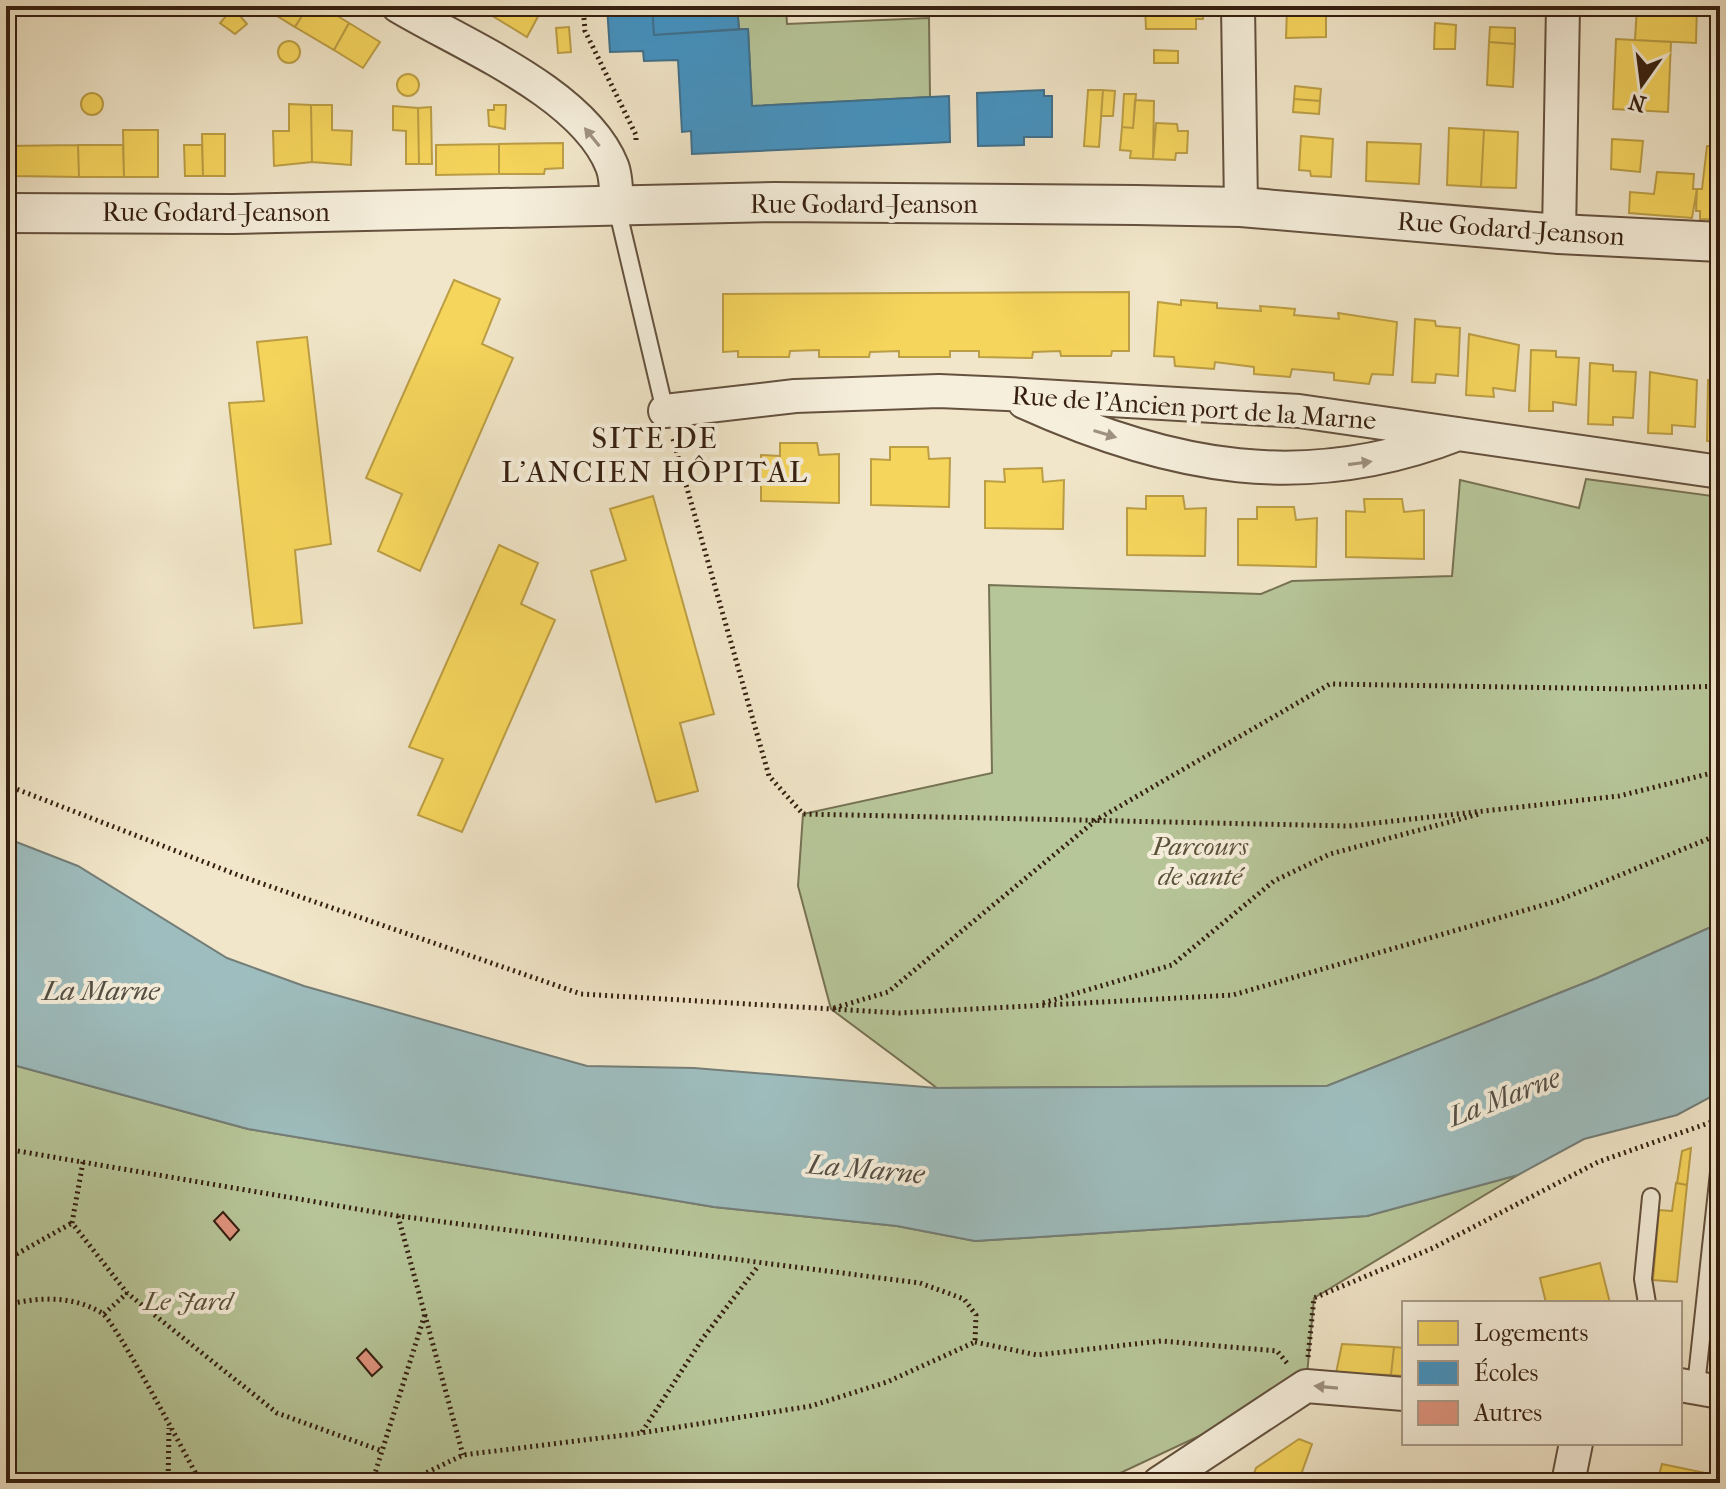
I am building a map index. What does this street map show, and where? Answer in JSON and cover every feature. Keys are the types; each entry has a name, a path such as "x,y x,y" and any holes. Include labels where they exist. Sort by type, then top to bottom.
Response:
{"street":[{"path":"398,6 550,91 594,138 613,167 617,208"},
{"path":"1238,6 1241,207"},
{"path":"1559,234 1563,6"},
{"name":"Rue Godard-Jeanson","path":"6,213 617,208 774,202 1241,207 1559,234 1720,242"},
{"name":"Rue de l'Ancien port de la Marne","path":"665,411 795,396 939,391 1007,394 1299,411 1720,472"},
{"path":"1007,394 1072,424 1169,453 1240,468 1306,469 1366,463 1412,452 1461,433"},
{"path":"1159,1483 1306,1386 1402,1394"},
{"path":"1568,1483 1576,1445"}],"lane":[{"path":"617,208 665,411"},
{"path":"1699,1387 1720,1163"},
{"path":"1647,1301 1643,1279 1651,1197"}],"path":[{"path":"583,6 585,31 636,135 636,163 613,167"},
{"path":"665,411 769,776 803,814 1349,826 1619,796 1720,771"},
{"path":"831,1009 888,992 1096,820 1330,684 1630,689 1720,686"},
{"path":"6,785 243,877 581,994 899,1013 1233,995 1557,901 1720,834"},
{"path":"1034,1006 1172,965 1274,881 1330,854 1495,809"},
{"path":"1306,1386 1314,1298 1433,1248 1598,1162 1720,1119"},
{"path":"6,1149 398,1216 759,1265 920,1283 964,1299 976,1315 975,1342"},
{"path":"83,1162 72,1223 127,1293 277,1413 382,1451"},
{"path":"398,1216 463,1455"},
{"path":"6,1260 72,1223"},
{"path":"641,1433 703,1338 759,1265"},
{"path":"104,1314 127,1293"},
{"path":"6,1305 30,1299 67,1299 104,1314 201,1483"},
{"path":"372,1483 425,1313"},
{"path":"405,1483 463,1455 641,1433 811,1406 887,1382 975,1342 1037,1355 1161,1341 1277,1351 1306,1386"},
{"path":"168,1483 169,1425"},
{"path":"6,1433 9,1483"}],"green space":[{"path":"737,6 786,6 787,24 929,18 930,97 752,106 748,29 739,29"},
{"name":"Parcours de santé","path":"1586,479 1720,497 1720,923 1597,978 1327,1086 937,1088 831,1009 798,886 803,814 992,773 989,585 1261,594 1292,581 1452,576 1460,480 1579,508"},
{"name":"Le Jard","path":"6,1063 248,1129 714,1207 897,1226 975,1241 1367,1216 1518,1175 1314,1298 1306,1386 1099,1483 6,1483"}],"water":[{"name":"La Marne","path":"6,838 78,866 227,958 304,986 587,1066 694,1068 937,1088 1327,1086 1597,978 1720,923 1720,1092 1677,1115 1584,1139 1518,1175 1367,1216 975,1241 897,1226 714,1207 248,1129 6,1063"}],"building: Logements":[{"path":"261,6 308,6 295,27"},
{"path":"308,6 321,6 349,23 334,50 295,27"},
{"path":"476,6 537,6 542,9 527,37"},
{"path":"1145,6 1203,6 1203,19 1196,19 1196,29 1146,29"},
{"path":"1637,6 1697,6 1696,43 1635,40"},
{"path":"233,8 247,24 235,34 220,23"},
{"path":"1287,9 1326,9 1326,37 1286,38"},
{"path":"349,23 380,42 363,68 334,50"},
{"path":"1435,23 1456,25 1455,49 1434,49"},
{"path":"569,27 571,52 558,53 556,28"},
{"path":"1490,27 1515,28 1515,44 1489,42"},
{"path":"1616,39 1671,42 1668,112 1613,109"},
{"path":"289,41 297,44 300,52 297,60 289,63 281,60 278,52 281,44"},
{"path":"1489,42 1515,44 1513,87 1487,85"},
{"path":"1154,50 1178,51 1178,63 1154,63"},
{"path":"408,74 416,77 419,85 416,93 408,96 400,93 397,85 400,77"},
{"path":"1295,86 1321,89 1320,101 1294,99"},
{"path":"1088,90 1103,90 1099,147 1084,146"},
{"path":"1103,90 1115,91 1113,116 1101,116"},
{"path":"92,93 103,104 92,115 81,104"},
{"path":"1124,94 1136,94 1133,128 1122,127"},
{"path":"1294,99 1320,101 1319,114 1293,112"},
{"path":"1135,100 1154,101 1153,159 1130,158 1131,151 1120,150 1122,127 1133,128"},
{"path":"289,104 311,105 312,162 274,166 273,131 289,131"},
{"path":"311,105 332,105 332,130 352,131 351,165 312,162"},
{"path":"494,105 506,105 505,129 489,126 488,110 494,110"},
{"path":"393,106 418,108 419,164 406,164 406,131 393,130"},
{"path":"431,107 432,164 419,164 418,108"},
{"path":"1156,123 1177,124 1178,131 1188,131 1187,153 1176,153 1175,160 1153,159"},
{"path":"1449,128 1484,130 1481,187 1447,185"},
{"path":"123,130 158,130 158,177 124,177"},
{"path":"1484,130 1518,132 1516,188 1481,187"},
{"path":"202,134 225,134 225,176 203,176"},
{"path":"1301,136 1333,139 1331,177 1311,176 1310,171 1299,170"},
{"path":"1720,137 1720,220 1700,219 1700,211 1696,211 1697,189 1702,189 1707,146 1719,147"},
{"path":"1612,139 1643,141 1640,172 1611,169"},
{"path":"1367,142 1421,144 1419,184 1366,181"},
{"path":"563,143 563,168 545,169 544,174 499,174 499,144"},
{"path":"499,144 499,174 436,175 436,145"},
{"path":"78,145 123,145 124,177 79,177"},
{"path":"78,145 79,177 13,176 12,153 6,152 6,146"},
{"path":"184,145 202,145 203,176 185,176"},
{"path":"1657,172 1694,174 1693,189 1697,189 1692,218 1629,213 1630,192 1654,194"},
{"path":"454,280 500,299 482,344 513,358 420,571 378,551 402,494 366,478"},
{"path":"1129,292 1129,351 1112,351 1111,356 1061,356 1060,351 1033,352 1032,358 979,357 979,351 950,351 950,357 899,357 899,351 870,352 869,357 819,357 819,350 790,351 789,357 738,357 738,351 723,352 723,294"},
{"path":"1181,300 1217,303 1217,308 1261,311 1260,306 1295,309 1294,315 1339,319 1338,313 1397,322 1393,375 1372,374 1369,384 1334,380 1334,373 1292,369 1290,377 1254,374 1254,367 1215,362 1214,369 1175,366 1174,357 1154,356 1158,302 1181,305"},
{"path":"1415,319 1435,321 1436,326 1460,328 1458,376 1436,374 1435,383 1412,382"},
{"path":"1469,334 1519,345 1515,391 1493,388 1494,397 1466,395"},
{"path":"307,337 331,544 295,550 302,623 254,628 229,403 264,401 257,342"},
{"path":"1531,350 1556,351 1556,357 1579,358 1576,405 1553,402 1553,411 1529,411"},
{"path":"1590,363 1613,365 1613,371 1636,372 1633,418 1613,417 1613,425 1588,424"},
{"path":"1650,372 1697,380 1695,427 1672,425 1672,434 1648,433"},
{"path":"1708,380 1720,381 1720,442 1707,441"},
{"path":"780,443 817,443 819,455 839,454 839,503 761,501 761,455 780,456"},
{"path":"890,447 928,447 929,459 950,458 949,507 871,505 871,459 890,460"},
{"path":"1042,468 1043,482 1064,480 1063,529 985,528 985,481 1005,482 1004,469"},
{"path":"653,496 714,714 680,723 698,791 656,802 591,571 626,560 610,509"},
{"path":"1146,496 1183,496 1185,509 1206,508 1205,556 1127,555 1127,508 1146,509"},
{"path":"1364,499 1402,499 1404,512 1424,510 1424,559 1346,557 1346,511 1365,512"},
{"path":"1257,507 1294,507 1296,520 1317,518 1316,567 1238,565 1238,519 1257,519"},
{"path":"499,545 538,563 521,604 555,620 462,832 418,815 443,759 409,747"},
{"path":"1691,1148 1687,1185 1677,1183 1682,1151"},
{"path":"1676,1183 1687,1185 1677,1282 1653,1280 1659,1210 1672,1211"},
{"path":"1600,1263 1610,1301 1546,1301 1540,1278"},
{"path":"1342,1344 1394,1347 1391,1375 1336,1373"},
{"path":"1394,1347 1402,1348 1402,1376 1391,1375"},
{"path":"1299,1439 1312,1444 1298,1483 1251,1483 1256,1468"},
{"path":"1662,1464 1720,1476 1720,1483 1657,1483"}],"building: Écoles":[{"path":"607,6 652,6 654,35 748,29 752,106 949,96 950,142 692,154 691,131 682,132 678,60 644,61 643,51 610,52"},
{"path":"652,6 737,6 739,29 654,35"},
{"path":"1050,6 1082,6 1083,16 1051,16"},
{"path":"1044,90 1044,96 1052,96 1052,137 1024,137 1024,145 978,146 977,93"}],"building: Autres":[{"path":"223,1212 239,1230 230,1240 214,1221"},
{"path":"366,1349 382,1367 372,1376 357,1358"}],"district":[{"name":"SITE DE L'ANCIEN HÔPITAL","path":"655,455"}]}
